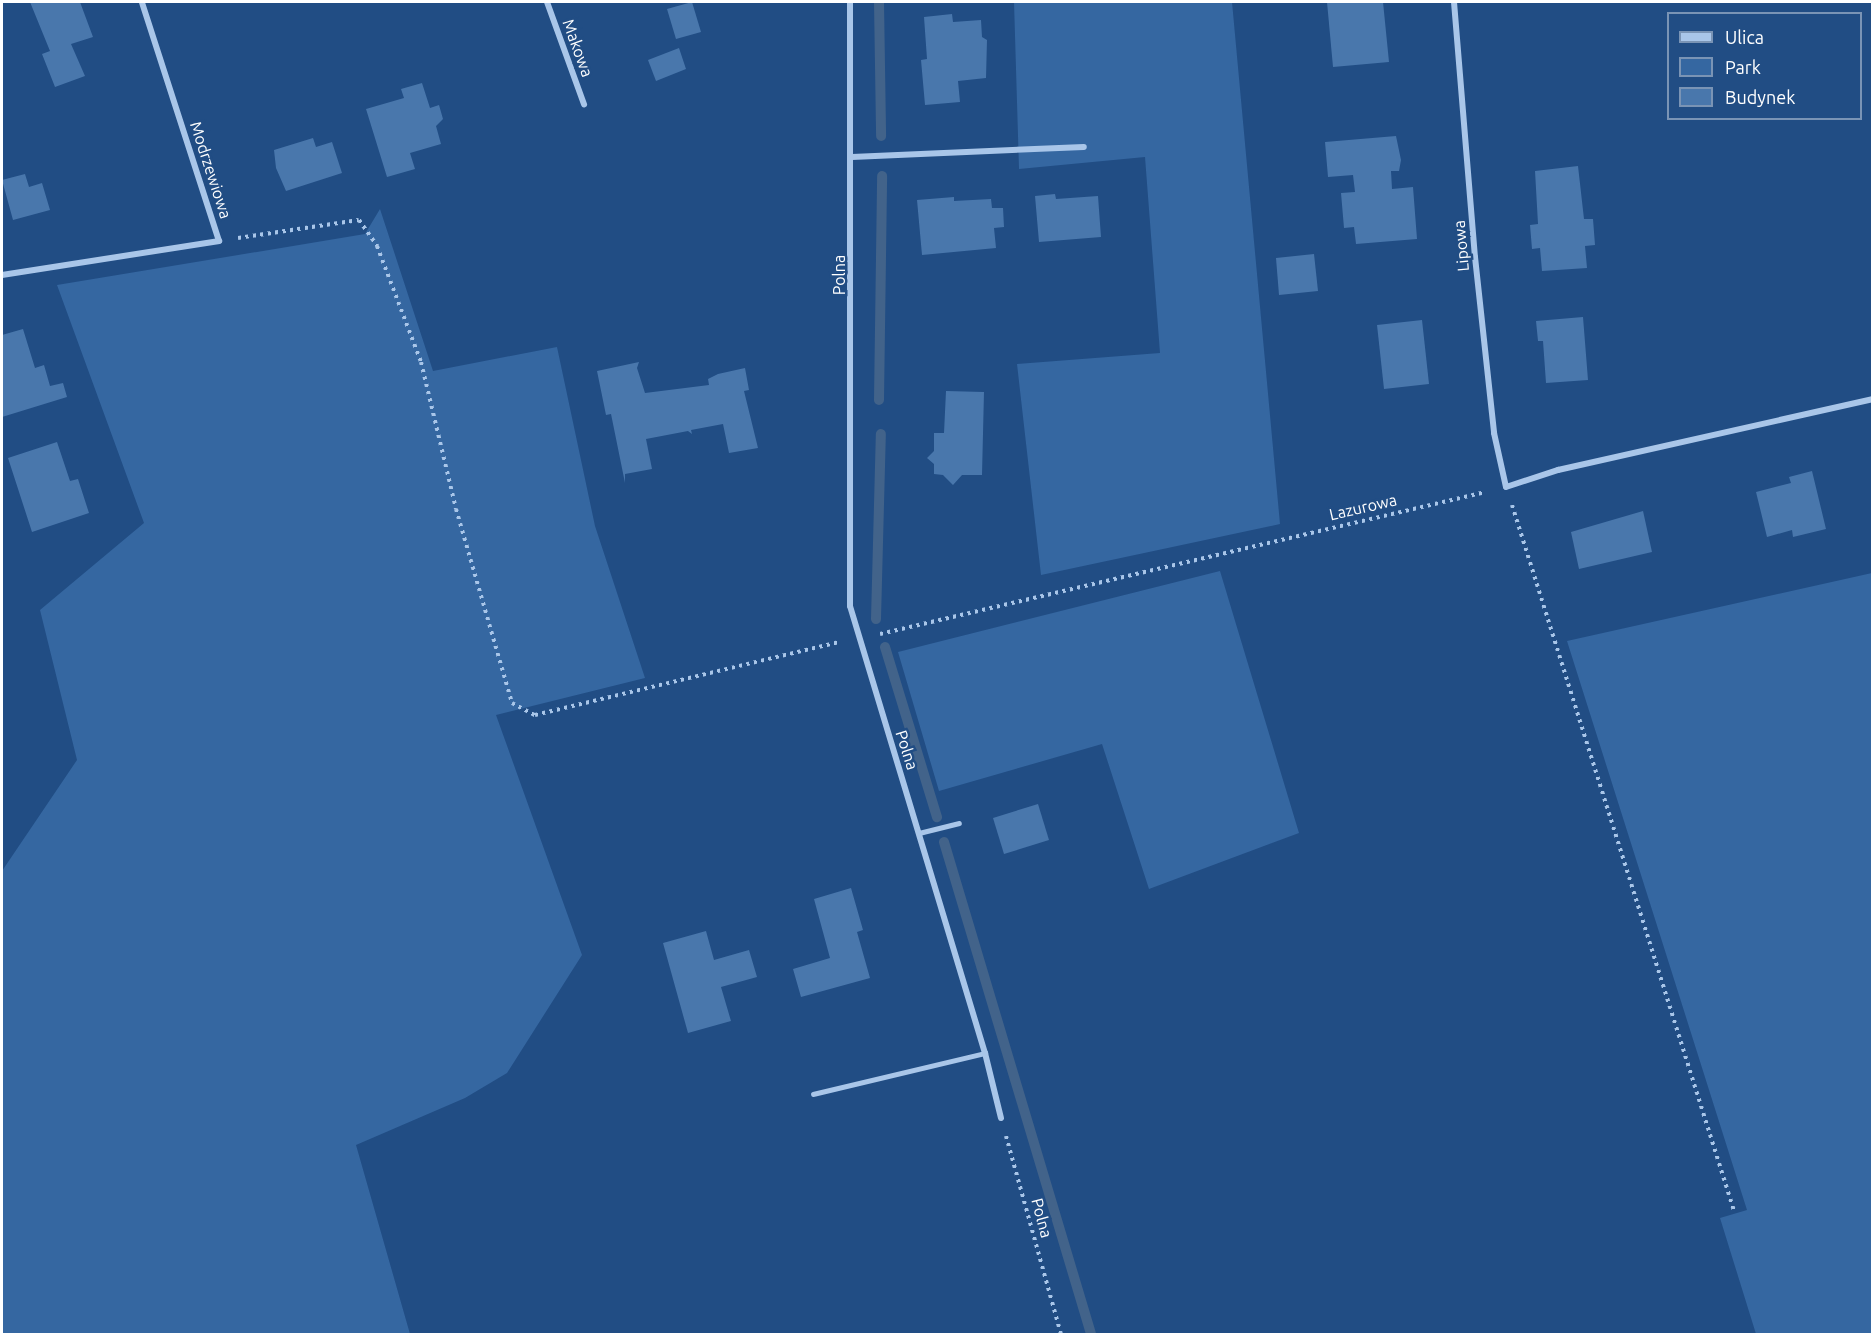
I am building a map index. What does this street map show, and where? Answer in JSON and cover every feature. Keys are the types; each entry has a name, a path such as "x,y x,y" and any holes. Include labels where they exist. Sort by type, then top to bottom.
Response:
{"street":[{"name":"Modrzewiowa","path":"2,275 219,241 142,2"},
{"name":"Makowa","path":"547,2 584,104"},
{"name":"Polna","path":"850,2 852,157 850,606 985,1053 1001,1118"},
{"name":"Lipowa","path":"1454,2 1476,269 1494,433 1506,487"},
{"path":"852,157 1084,147"},
{"path":"1506,487 1558,470 1872,399"}],"lane":[{"path":"919,833 959,823"},
{"path":"813,1094 985,1053"}],"path":[{"name":"Lazurowa","path":"219,241 359,220 377,246 421,362 456,509 512,703 535,715 1506,487"},
{"path":"1506,487 1734,1211"},
{"name":"Polna","path":"1001,1118 1061,1335"}],"green space":[{"path":"1014,2 1232,2 1280,524 1041,575 1017,364 1160,353 1145,157 1019,169"},
{"path":"380,209 433,371 557,347 595,526 645,678 496,715 582,955 507,1073 465,1098 356,1145 410,1334 2,1334 2,871 77,760 40,610 144,523 57,285 365,234"},
{"path":"1220,571 1299,833 1149,889 1102,744 939,791 898,652"},
{"path":"1872,573 1872,1334 1756,1334 1720,1218 1747,1210 1567,641"}],"building":[{"path":"30,2 80,2 93,37 71,44 85,76 55,87 42,54 50,51"},
{"path":"692,2 701,32 676,39 667,9"},
{"path":"1327,2 1383,2 1389,62 1333,67"},
{"path":"952,14 953,22 981,20 982,37 987,40 986,78 958,81 960,102 925,105 921,60 927,59 924,17"},
{"path":"679,48 686,69 656,81 648,60"},
{"path":"422,83 430,108 439,105 443,119 436,126 441,144 410,153 415,169 387,177 366,109 404,98 401,89"},
{"path":"1396,136 1401,160 1399,171 1391,171 1392,189 1413,187 1417,239 1356,244 1354,227 1344,228 1341,193 1355,192 1353,175 1328,177 1325,142"},
{"path":"313,138 316,147 332,142 342,173 286,191 276,168 274,150"},
{"path":"1578,166 1584,219 1593,219 1595,245 1585,246 1587,268 1542,271 1540,248 1532,249 1530,225 1538,224 1535,171"},
{"path":"25,174 29,187 42,183 50,210 13,220 2,180"},
{"path":"1055,194 1056,199 1098,196 1101,237 1039,242 1035,196"},
{"path":"954,197 954,201 991,199 992,208 1003,208 1004,227 994,228 996,248 922,255 917,200"},
{"path":"1314,254 1318,291 1279,295 1276,258"},
{"path":"1583,317 1588,380 1546,383 1543,341 1538,341 1536,321"},
{"path":"1422,320 1429,384 1384,389 1377,325"},
{"path":"23,329 35,368 44,365 50,386 63,383 67,397 2,417 2,335"},
{"path":"639,362 637,368 645,393 709,385 708,379 718,374 745,368 749,390 744,391 758,448 729,453 723,424 691,430 692,434 688,431 646,439 652,469 625,474 625,483 611,414 606,415 597,371"},
{"path":"946,391 984,392 982,475 962,475 953,485 943,475 934,474 934,464 927,458 934,451 934,433 944,433"},
{"path":"57,442 70,481 78,479 89,513 32,532 8,458"},
{"path":"1812,471 1826,529 1793,537 1792,530 1767,537 1756,492 1791,483 1789,477"},
{"path":"1643,511 1652,552 1579,569 1571,532"},
{"path":"1038,804 1049,840 1004,854 993,818"},
{"path":"851,888 863,930 857,932 870,978 801,997 793,969 830,958 814,899"},
{"path":"706,931 714,960 749,950 757,977 721,987 731,1021 688,1033 663,943"}],"waterway":[{"path":"879,2 881,136"},
{"path":"879,400 882,176"},
{"path":"876,619 881,434"},
{"path":"885,647 937,817"},
{"path":"944,842 1091,1334"}]}
